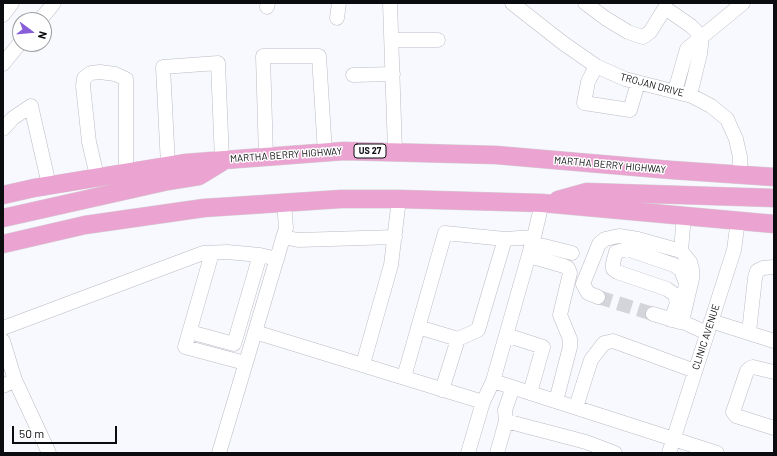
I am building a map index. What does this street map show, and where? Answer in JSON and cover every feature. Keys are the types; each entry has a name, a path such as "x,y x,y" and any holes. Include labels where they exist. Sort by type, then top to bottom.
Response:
{"main road":[{"name":"MARTHA BERRY HIGHWAY","path":"3,195 97,176 168,165 325,153 395,152 496,155 740,174"},
{"path":"3,218 168,181 200,176 224,160"},
{"name":"US 27","path":"740,174 774,177"},
{"path":"738,220 740,174"},
{"path":"544,203 587,192 774,198"},
{"path":"3,244 85,225 204,208 341,199 544,203 774,224"}],"street":[{"path":"3,15 12,3"},
{"path":"47,12 54,3"},
{"path":"337,18 339,3"},
{"path":"390,3 395,152"},
{"name":"TROJAN DRIVE","path":"513,3 563,43 596,66 625,79 690,95 711,106 727,119 736,139 740,157 740,174"},
{"path":"586,3 605,18 628,32 643,37 650,32 666,8 691,26 702,37"},
{"path":"675,92 687,49 743,3"},
{"path":"690,95 700,54 702,37"},
{"path":"392,40 438,40"},
{"path":"3,64 13,52"},
{"path":"266,157 263,56 319,56 325,153"},
{"path":"168,165 163,67 218,63 224,160"},
{"path":"596,66 588,82 584,103 630,110 638,82"},
{"path":"97,176 89,142 83,86 84,78 91,73 100,72 114,74 126,79 126,172"},
{"path":"353,75 393,74"},
{"path":"3,129 12,118 31,106 49,185"},
{"path":"363,364 391,265 399,199"},
{"path":"219,453 286,228 284,203"},
{"path":"468,453 483,402 493,381 544,203"},
{"path":"680,250 684,216"},
{"name":"CLINIC AVENUE","path":"669,453 734,250 738,220"},
{"path":"404,377 445,233 505,239 572,254"},
{"path":"598,297 585,290 583,284 599,244 605,239 619,236 638,239 680,250 690,262 692,269 692,279 683,317 685,324"},
{"path":"283,237 298,240 395,237"},
{"path":"418,327 458,339 478,330 505,239"},
{"path":"532,245 568,268 570,273 560,315 570,339 570,348 556,401"},
{"path":"671,320 677,302 685,290 686,283 681,270 674,265 627,249 616,252 612,263 613,269 617,272 667,289 675,295 677,302"},
{"path":"3,328 203,253 260,255 277,259"},
{"path":"212,253 185,347 245,363"},
{"path":"234,344 260,255"},
{"path":"749,332 757,271 763,268 774,267"},
{"path":"653,314 685,324 749,332 774,341"},
{"path":"190,332 250,349"},
{"path":"255,332 483,402"},
{"path":"506,335 543,346 530,393"},
{"path":"442,390 458,339"},
{"path":"3,341 9,383 49,453"},
{"path":"576,407 591,360 604,343 613,341 695,371"},
{"path":"774,372 753,367 750,368 747,371 733,412 736,416 774,428"},
{"path":"493,381 717,453"},
{"path":"497,453 506,421 505,410 513,388"},
{"path":"506,421 586,442 615,453"}],"tunnel":[{"path":"598,297 653,314"}]}
